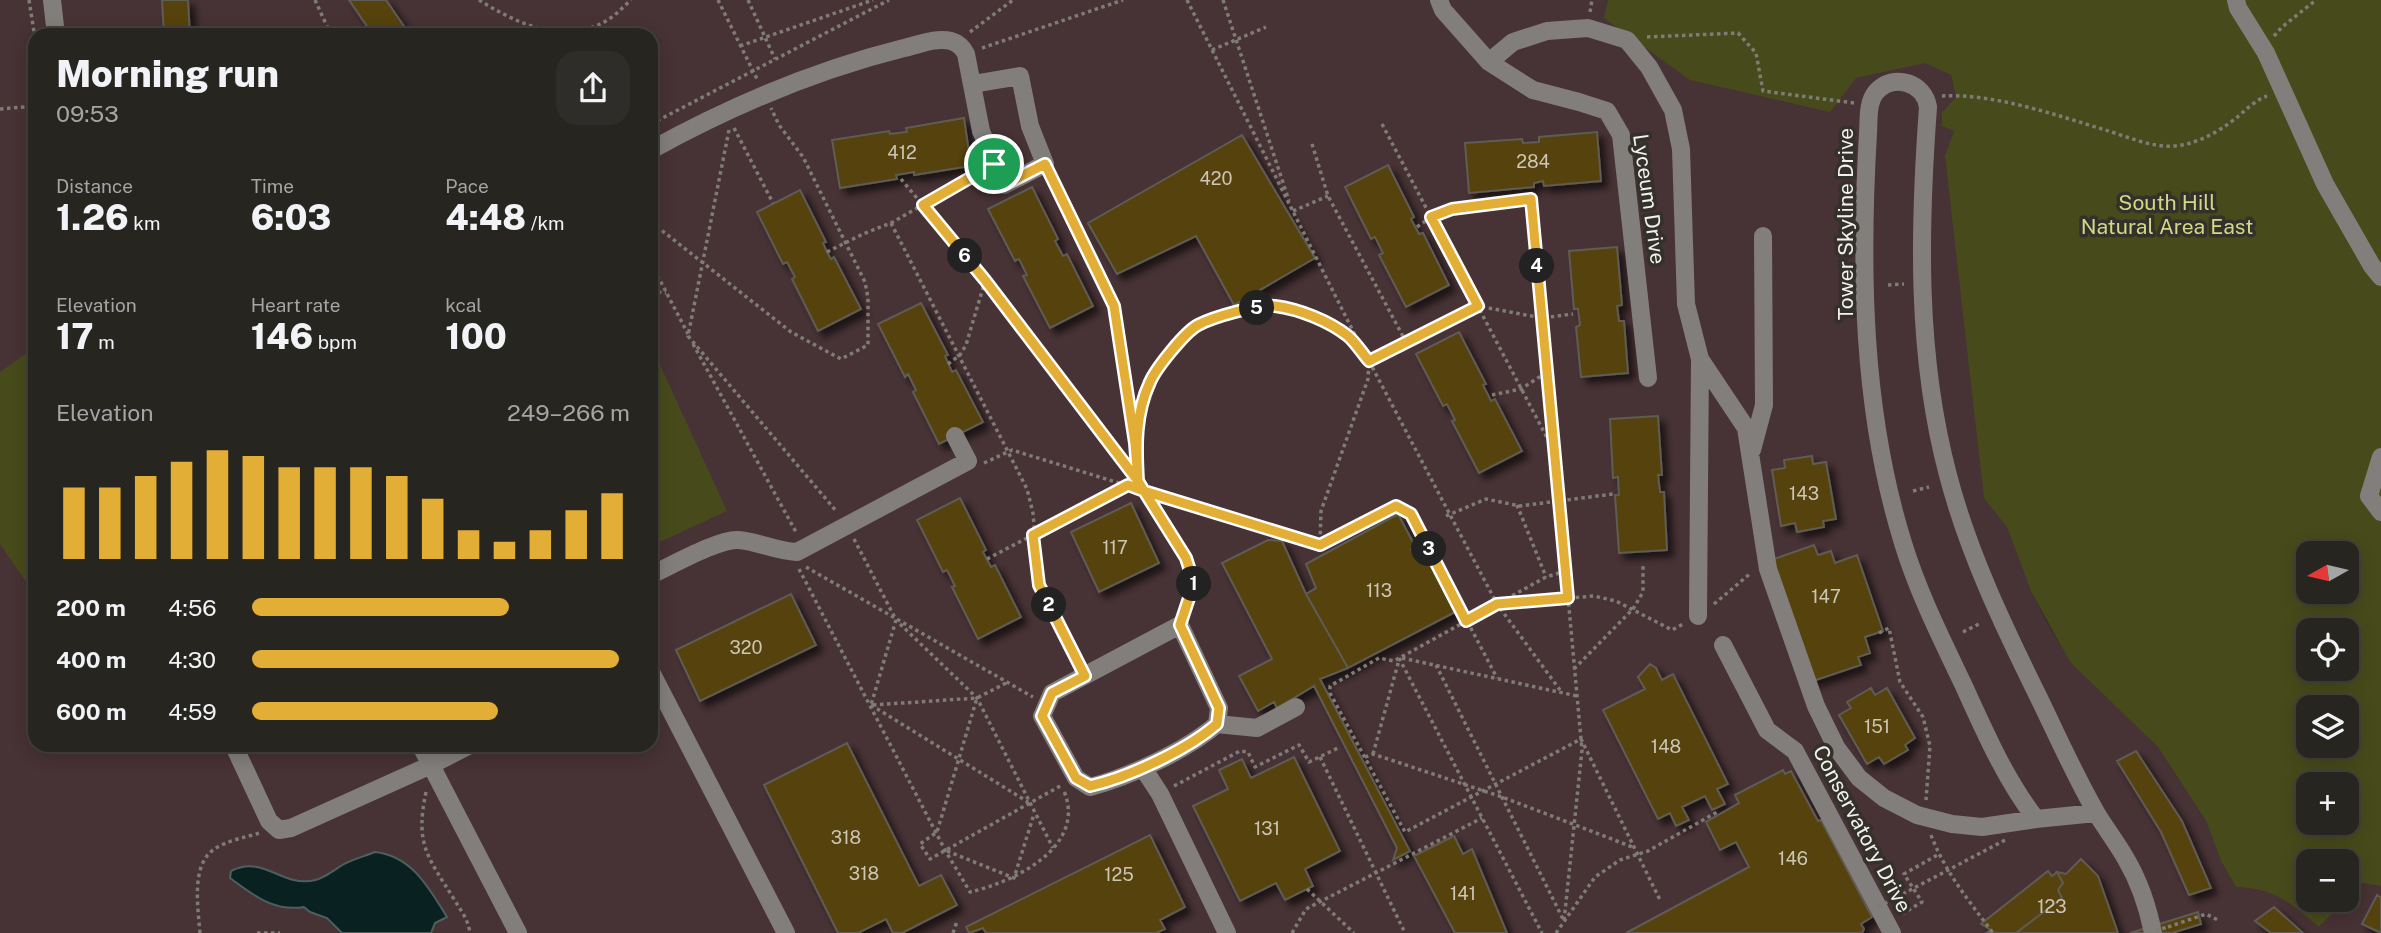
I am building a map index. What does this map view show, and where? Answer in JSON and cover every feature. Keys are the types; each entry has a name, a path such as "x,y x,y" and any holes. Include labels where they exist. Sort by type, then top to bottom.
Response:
{"street":[{"path":"52,0 55,28"},
{"name":"Lyceum Drive","path":"1439,0 1443,10 1489,62 1533,90 1607,111 1620,135 1648,378"},
{"path":"2236,0 2238,8 2266,53 2325,184 2381,277"},
{"path":"1489,62 1513,42 1547,32 1588,28 1627,40 1649,67 1673,110 1681,149 1686,304 1700,359 1698,616"},
{"path":"658,146 745,102 826,71 887,52 936,40 948,40 962,49 973,84 981,131 1004,185 1045,164 1030,126 1020,76 973,84"},
{"name":"Tower Skyline Drive","path":"1926,97 1912,83 1900,82 1876,92 1870,105 1865,191 1864,288 1873,399 1889,494 1919,588 1985,730 2021,799 2036,819"},
{"path":"1926,97 1928,107 1922,189 1921,268 1931,397 1947,473 1969,544 1998,612 2096,813 2126,859 2156,931"},
{"path":"1750,457 1764,405 1763,236"},
{"path":"1700,359 1746,428 1766,560 1816,706 1836,747 1859,778 1884,798 1917,816 1952,824 1982,827 2096,813"},
{"path":"658,572 708,549 737,540 781,551 797,552 968,461 955,436"},
{"path":"2381,457 2369,496 2381,512"},
{"path":"1180,625 1219,708 1217,724 1207,733 1143,768 1112,781 1090,786 1069,782 1042,716 1052,693 1085,676 1180,625"},
{"name":"Conservatory Drive","path":"1723,645 1767,730 1796,751 1889,928"},
{"path":"658,686 786,933"},
{"path":"1217,724 1256,728 1296,707"},
{"path":"237,752 269,821 275,828 291,828 434,770 460,752"},
{"path":"424,752 518,933"},
{"path":"1143,768 1160,794 1227,933"}],"path":[{"path":"29,0 33,28"},
{"path":"315,0 328,28"},
{"path":"479,0 532,28"},
{"path":"590,28 606,21 631,0"},
{"path":"658,227 791,332 841,359 868,345 868,298 864,282 803,157 779,125 718,0"},
{"path":"748,0 775,60"},
{"path":"740,46 873,0"},
{"path":"658,120 890,0"},
{"path":"1013,0 964,37 962,49 1123,0"},
{"path":"1187,0 1293,213 1497,604 1560,690"},
{"path":"1223,0 1293,213"},
{"path":"2266,53 2267,44 2282,27 2316,0"},
{"path":"1212,50 1266,27"},
{"path":"1638,37 1738,33 1756,53 1763,92 1870,105"},
{"path":"1926,97 1962,96 2036,109 2140,141 2172,146 2197,141 2228,124 2255,100 2284,93"},
{"path":"0,109 28,107"},
{"path":"688,336 731,121 773,204"},
{"path":"1382,124 1555,453"},
{"path":"1312,144 1328,196 1406,342"},
{"path":"827,252 891,223 994,164"},
{"path":"1045,164 1114,306 1135,443 1138,481"},
{"path":"901,179 985,280 1138,481 1186,558 1194,583 1180,625"},
{"path":"1531,192 1582,750 1563,921"},
{"path":"1293,213 1301,206 1328,196"},
{"path":"1417,227 1431,217 1452,209 1531,199"},
{"path":"891,223 1027,489 1033,513 1039,585 1085,676"},
{"path":"658,277 805,548"},
{"path":"948,364 960,355 966,345 985,280"},
{"path":"1888,285 1904,284"},
{"path":"658,292 666,293"},
{"path":"1135,443 1139,411 1150,381 1169,354 1195,326 1236,312 1273,305 1315,317 1348,337 1369,361 1368,379 1321,512 1320,545"},
{"path":"1369,361 1478,306 1542,318 1573,314"},
{"path":"688,336 847,525 896,620 977,698 1053,848"},
{"path":"1492,395 1521,388 1547,372"},
{"path":"968,461 986,463 1012,450 1320,545 1396,506 1411,514 1497,678"},
{"path":"987,559 1128,485"},
{"path":"1913,491 1929,487"},
{"path":"1449,515 1486,499 1517,505 1613,494"},
{"path":"1517,505 1546,577"},
{"path":"977,698 937,832 920,844 930,859 945,850 1069,782 1070,814 1067,825 1053,848 1014,878 993,887 970,892 945,850 937,832 871,705 794,560 1006,683 1048,704"},
{"path":"1497,604 1594,596 1616,601 1672,630 1698,616 1766,560"},
{"path":"1574,669 1633,610 1643,592 1643,562"},
{"path":"1566,571 1546,577 1399,658 1379,658 1330,686 1331,693 1405,832 1581,739"},
{"path":"871,705 896,620"},
{"path":"1963,632 1979,624"},
{"path":"1879,633 1889,628 1900,682 1923,717 1930,746 1925,818 1939,855 1957,886 1993,933"},
{"path":"1399,658 1560,690 1577,696"},
{"path":"1373,754 1399,658"},
{"path":"1399,658 1542,933"},
{"path":"1436,666 1563,921"},
{"path":"871,705 977,698 1006,683"},
{"path":"871,705 1030,803"},
{"path":"1581,739 1660,900"},
{"path":"1160,794 1240,751 1248,752 1255,767 1298,745 1309,762 1338,748"},
{"path":"1365,757 1373,754 1483,790 1635,848"},
{"path":"1320,757 1405,933"},
{"path":"434,770 426,789 422,811 422,838 426,856 468,920 470,933"},
{"path":"1556,933 1595,877 1620,860 1648,851 1719,811"},
{"path":"1014,878 1035,812"},
{"path":"1292,933 1306,909 1482,818"},
{"path":"200,933 198,888 203,859 215,848 275,828"},
{"path":"1878,907 2007,839"},
{"path":"945,850 1014,878"},
{"path":"1889,928 1922,902 1904,874 1939,855"},
{"path":"1307,888 1354,933"},
{"path":"2156,931 2206,914 2218,919"},
{"path":"953,933 957,921"},
{"path":"257,933 281,933"}],"shaded area":[{"path":"0,0 1675,0 1935,47 1951,75 1956,97 1942,112 1954,131 2007,527 2031,591 2052,632 2071,662 2158,747 2206,821 2221,861 2236,887 2260,888 2281,896 2296,908 2296,912 2301,912 2319,927 2334,912 2359,912 2359,886 2362,883 2381,886 2381,933 0,933"}],"green space":[{"name":"South Hill Natural Area East","path":"1608,0 2381,0 2381,886 2362,883 2359,886 2359,849 2296,849 2296,909 2273,894 2236,887 2221,861 2206,821 2158,747 2070,662 2031,591 2007,527 1984,498 1945,156 1954,131 1942,126 1942,112 1956,97 1951,75 1925,63 1856,78 1830,112 1690,80 1604,18"},
{"path":"28,352 28,585 0,544 0,372"},
{"path":"658,360 727,511 658,543"},
{"name":"South Hill Natural Area East","path":"2300,912 2333,912 2319,927"}],"water":[{"path":"375,852 388,855 409,867 433,895 447,917 435,923 431,933 342,933 327,918 304,907 273,905 230,878 231,871 252,866 290,879 314,880 348,862"}],"building":[{"path":"162,0 188,0 190,28 164,28"},
{"path":"349,0 386,0 405,28 368,28"},
{"path":"964,118 971,166 914,175 914,172 896,175 897,179 840,188 832,140 889,131 890,134 907,132 906,128"},
{"path":"1597,132 1601,181 1544,186 1543,181 1534,183 1534,187 1469,193 1465,143 1522,139 1523,143 1539,142 1539,137"},
{"path":"1242,135 1315,258 1234,305 1196,236 1117,274 1088,223"},
{"path":"1388,165 1414,217 1411,219 1419,234 1423,233 1449,285 1406,307 1379,255 1383,253 1375,237 1371,239 1345,187"},
{"path":"1032,187 1058,239 1055,241 1063,256 1067,254 1093,306 1050,328 1023,276 1027,275 1019,259 1015,261 988,209"},
{"path":"800,190 826,242 823,243 827,252 831,259 834,257 861,309 818,331 792,279 795,277 787,262 783,264 757,212"},
{"path":"1617,247 1622,305 1617,306 1619,321 1624,321 1628,373 1581,377 1576,327 1580,325 1578,309 1574,309 1569,251"},
{"path":"921,303 948,355 945,356 952,372 956,370 983,422 939,444 913,392 916,390 908,374 905,377 878,324"},
{"path":"1459,332 1486,384 1483,385 1491,401 1495,399 1522,451 1479,473 1452,421 1455,420 1447,404 1443,406 1416,354"},
{"path":"1658,416 1662,475 1658,475 1660,492 1664,492 1667,550 1619,553 1615,495 1619,495 1618,477 1613,478 1610,419"},
{"path":"1812,456 1813,464 1826,462 1836,519 1823,521 1824,527 1797,532 1795,523 1781,526 1772,470 1785,468 1784,460"},
{"path":"960,498 986,550 983,552 991,567 995,565 1021,617 978,639 952,587 955,586 947,570 943,572 917,520"},
{"path":"1131,503 1159,563 1099,592 1071,532"},
{"path":"1398,514 1415,546 1411,549 1414,554 1424,548 1457,611 1348,668 1306,594 1316,588 1306,564"},
{"path":"1268,540 1282,541 1306,594 1348,668 1320,679 1410,851 1393,860 1397,848 1314,686 1277,708 1274,702 1258,711 1239,676 1272,659 1222,563"},
{"path":"1814,545 1818,555 1831,551 1835,563 1857,555 1883,631 1865,637 1870,653 1858,657 1861,665 1810,682 1768,561"},
{"path":"791,594 816,645 700,701 676,650"},
{"path":"1650,664 1656,668 1662,680 1673,674 1728,784 1717,789 1725,804 1712,810 1705,796 1682,807 1689,820 1676,826 1670,813 1658,819 1603,710 1645,689 1638,677"},
{"path":"1871,688 1875,695 1887,688 1915,738 1905,745 1908,750 1884,764 1879,757 1867,764 1839,715 1851,708 1847,702"},
{"path":"847,743 919,886 941,875 957,905 902,933 893,933 886,919 858,933 838,933 764,785"},
{"path":"2136,751 2182,821 2211,888 2189,895 2161,832 2117,761"},
{"path":"1294,757 1340,851 1305,869 1313,886 1285,900 1276,883 1240,901 1193,806 1228,789 1219,770 1242,759 1251,778"},
{"path":"1783,770 1785,774 1791,771 1818,821 1821,820 1872,917 1861,924 1864,929 1862,933 1626,933 1749,867 1736,842 1720,850 1706,822 1739,803 1735,795"},
{"path":"1150,835 1185,907 1160,920 1165,929 1156,933 986,933 983,928 969,933 966,927"},
{"path":"1454,836 1463,854 1472,849 1507,933 1455,933 1414,856"},
{"path":"2081,859 2098,876 2118,933 2016,933 2062,898 2058,890 2063,883 2057,872 2066,874"},
{"path":"2048,871 2052,876 2057,872 2063,883 2058,890 2062,898 2016,933 1986,933 1991,930 1981,924"},
{"path":"2377,895 2381,898 2381,933 2362,924"},
{"path":"2274,907 2303,933 2271,933 2255,921"},
{"path":"2198,912 2201,924 2172,933 2130,933"}],"route":[{"path":"994,164 923,205 985,280 1138,481 1135,443 1139,411 1150,381 1169,354 1195,326 1236,312 1273,305 1315,317 1348,337 1369,361 1478,306 1431,217 1452,209 1531,199 1568,598 1497,604 1466,621 1411,514 1396,506 1320,545 1144,491 1128,485 1033,535 1039,585 1085,676 1052,693 1042,716 1076,778 1090,786 1112,781 1143,768 1207,733 1217,724 1219,708 1180,625 1194,583 1186,558 1144,491 1138,481 1135,443 1114,306 1045,164 1004,185 994,164"}]}
